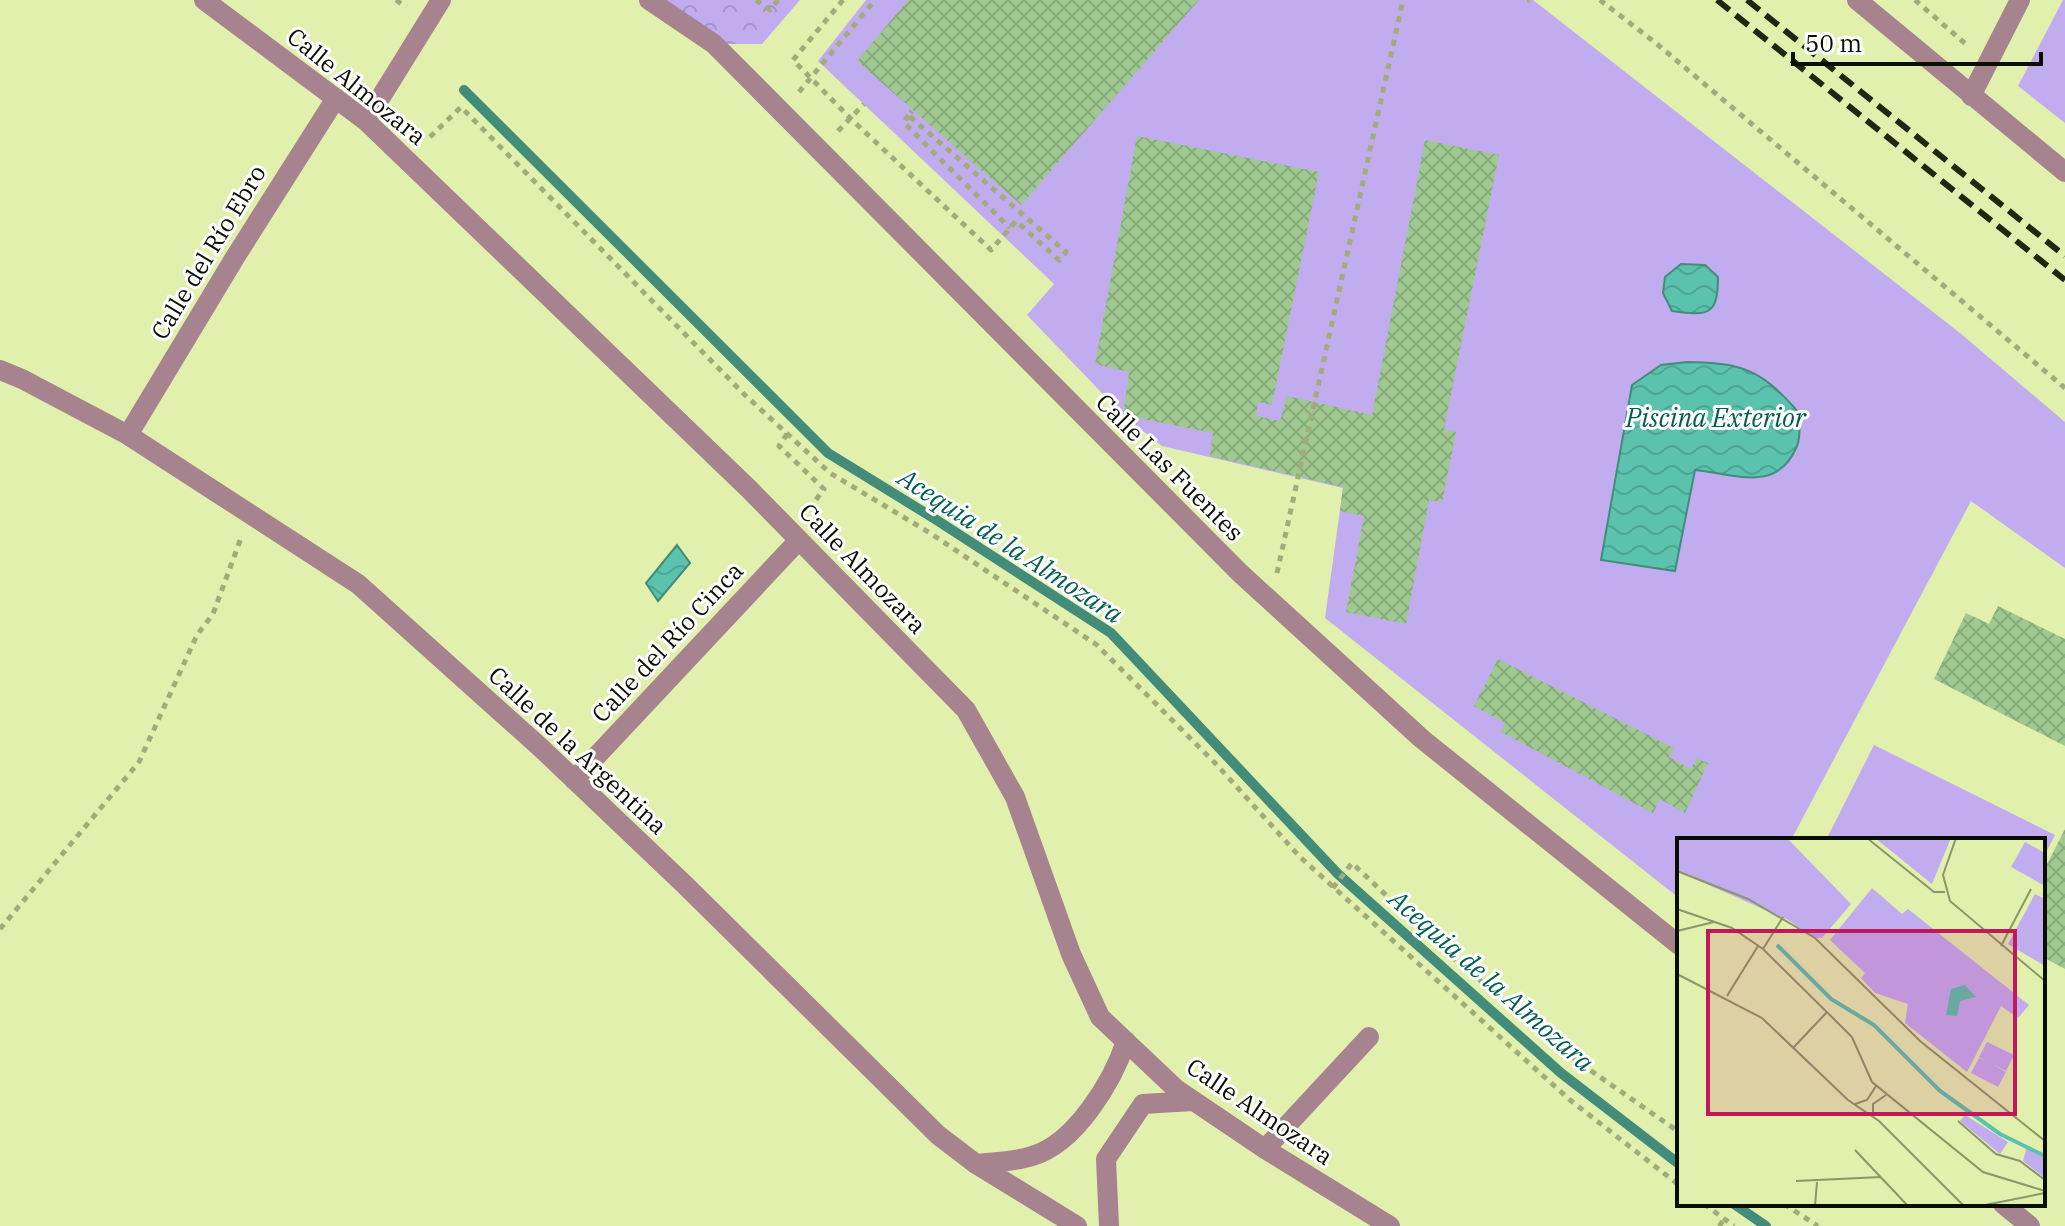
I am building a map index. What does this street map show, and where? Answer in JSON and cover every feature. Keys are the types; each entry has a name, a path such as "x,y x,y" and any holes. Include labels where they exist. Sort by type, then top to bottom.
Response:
{"street":[{"name":"Calle Almozara","path":"204,0 366,121 799,540 966,710 1015,797 1071,954 1100,1017 1176,1089 1265,1149 1390,1226"},
{"path":"366,121 441,0"},
{"name":"Calle Las Fuentes","path":"649,0 714,44 1240,573 1422,739 1677,943"},
{"path":"1857,0 2065,172"},
{"path":"1971,96 2020,0"},
{"name":"Calle del Río Ebro","path":"128,435 336,98"},
{"name":"Calle de la Argentina","path":"0,370 128,435 358,584 685,885 938,1135 976,1164 1077,1226"},
{"name":"Calle del Río Cinca","path":"574,780 799,540"},
{"path":"1265,1149 1369,1037"},
{"path":"976,1164 1035,1156 1064,1137 1102,1092 1120,1061 1126,1041"},
{"path":"1109,1226 1106,1159 1143,1104 1193,1101"},
{"path":"2005,1206 2030,1226"}],"path":[{"path":"396,0 407,8"},
{"path":"756,0 770,10 778,0"},
{"path":"843,0 793,60 991,250 1010,228 1016,221 1059,260 1066,252 910,113 904,123 1010,228"},
{"path":"798,92 875,0"},
{"path":"1271,601 1403,0"},
{"path":"1600,0 1657,44 2065,388"},
{"path":"837,132 864,104"},
{"path":"430,137 461,107 745,395 830,473 930,533 1097,645 1217,765 1300,857 1333,888 1570,1100 1677,1183"},
{"path":"787,434 779,446 824,489 815,501"},
{"path":"0,929 139,762 197,635 213,614 238,544 252,516"},
{"path":"1333,888 1352,863 1446,952 1577,1061 1677,1131"},
{"path":"1706,1206 1734,1226"},
{"path":"1787,1206 1818,1226"},
{"path":"1719,1226 1724,1220"}],"green space":[{"path":"649,0 800,0 762,44 714,44"},
{"path":"866,0 1533,0 1960,333 2065,422 2065,568 1971,501 1792,838 1677,838 1677,896 1325,618 1343,488 1162,446 1123,415 1027,315 1054,284 818,61"},
{"path":"2065,0 2065,123 2018,86"},
{"path":"1874,745 2055,835 2045,854 2045,838 1827,838"}],"water":[{"path":"1681,264 1705,265 1718,277 1716,299 1708,310 1702,313 1672,311 1663,293 1665,277"},
{"name":"Piscina Exterior","path":"1687,362 1738,367 1763,378 1800,414 1797,446 1789,461 1766,476 1740,477 1695,470 1675,571 1601,560 1632,385 1661,365"},
{"path":"677,545 690,563 658,601 646,583"}],"building":[{"path":"908,0 1199,0 1021,205 857,61"},
{"path":"1137,136 1319,172 1272,405 1258,402 1256,416 1280,421 1287,396 1372,415 1425,140 1499,155 1444,429 1456,432 1442,502 1429,500 1406,624 1346,612 1364,516 1340,511 1343,487 1210,456 1213,433 1123,415 1129,372 1095,364"},
{"path":"1998,606 2065,639 2065,746 1934,679 1966,613 1989,624"},
{"path":"1498,659 1674,748 1669,757 1691,769 1697,758 1708,763 1685,813 1660,799 1653,813 1501,732 1505,723 1474,706"},
{"path":"2065,829 2065,969 2045,958 2045,868"}],"waterway":[{"name":"Acequia de la Almozara","path":"464,90 828,453 1111,633 1338,874 1561,1073 1677,1162"},
{"name":"Acequia de la Almozara","path":"1737,1206 1766,1226"}],"railway":[{"path":"1717,0 2065,280"},
{"path":"1747,0 2065,256"}]}
